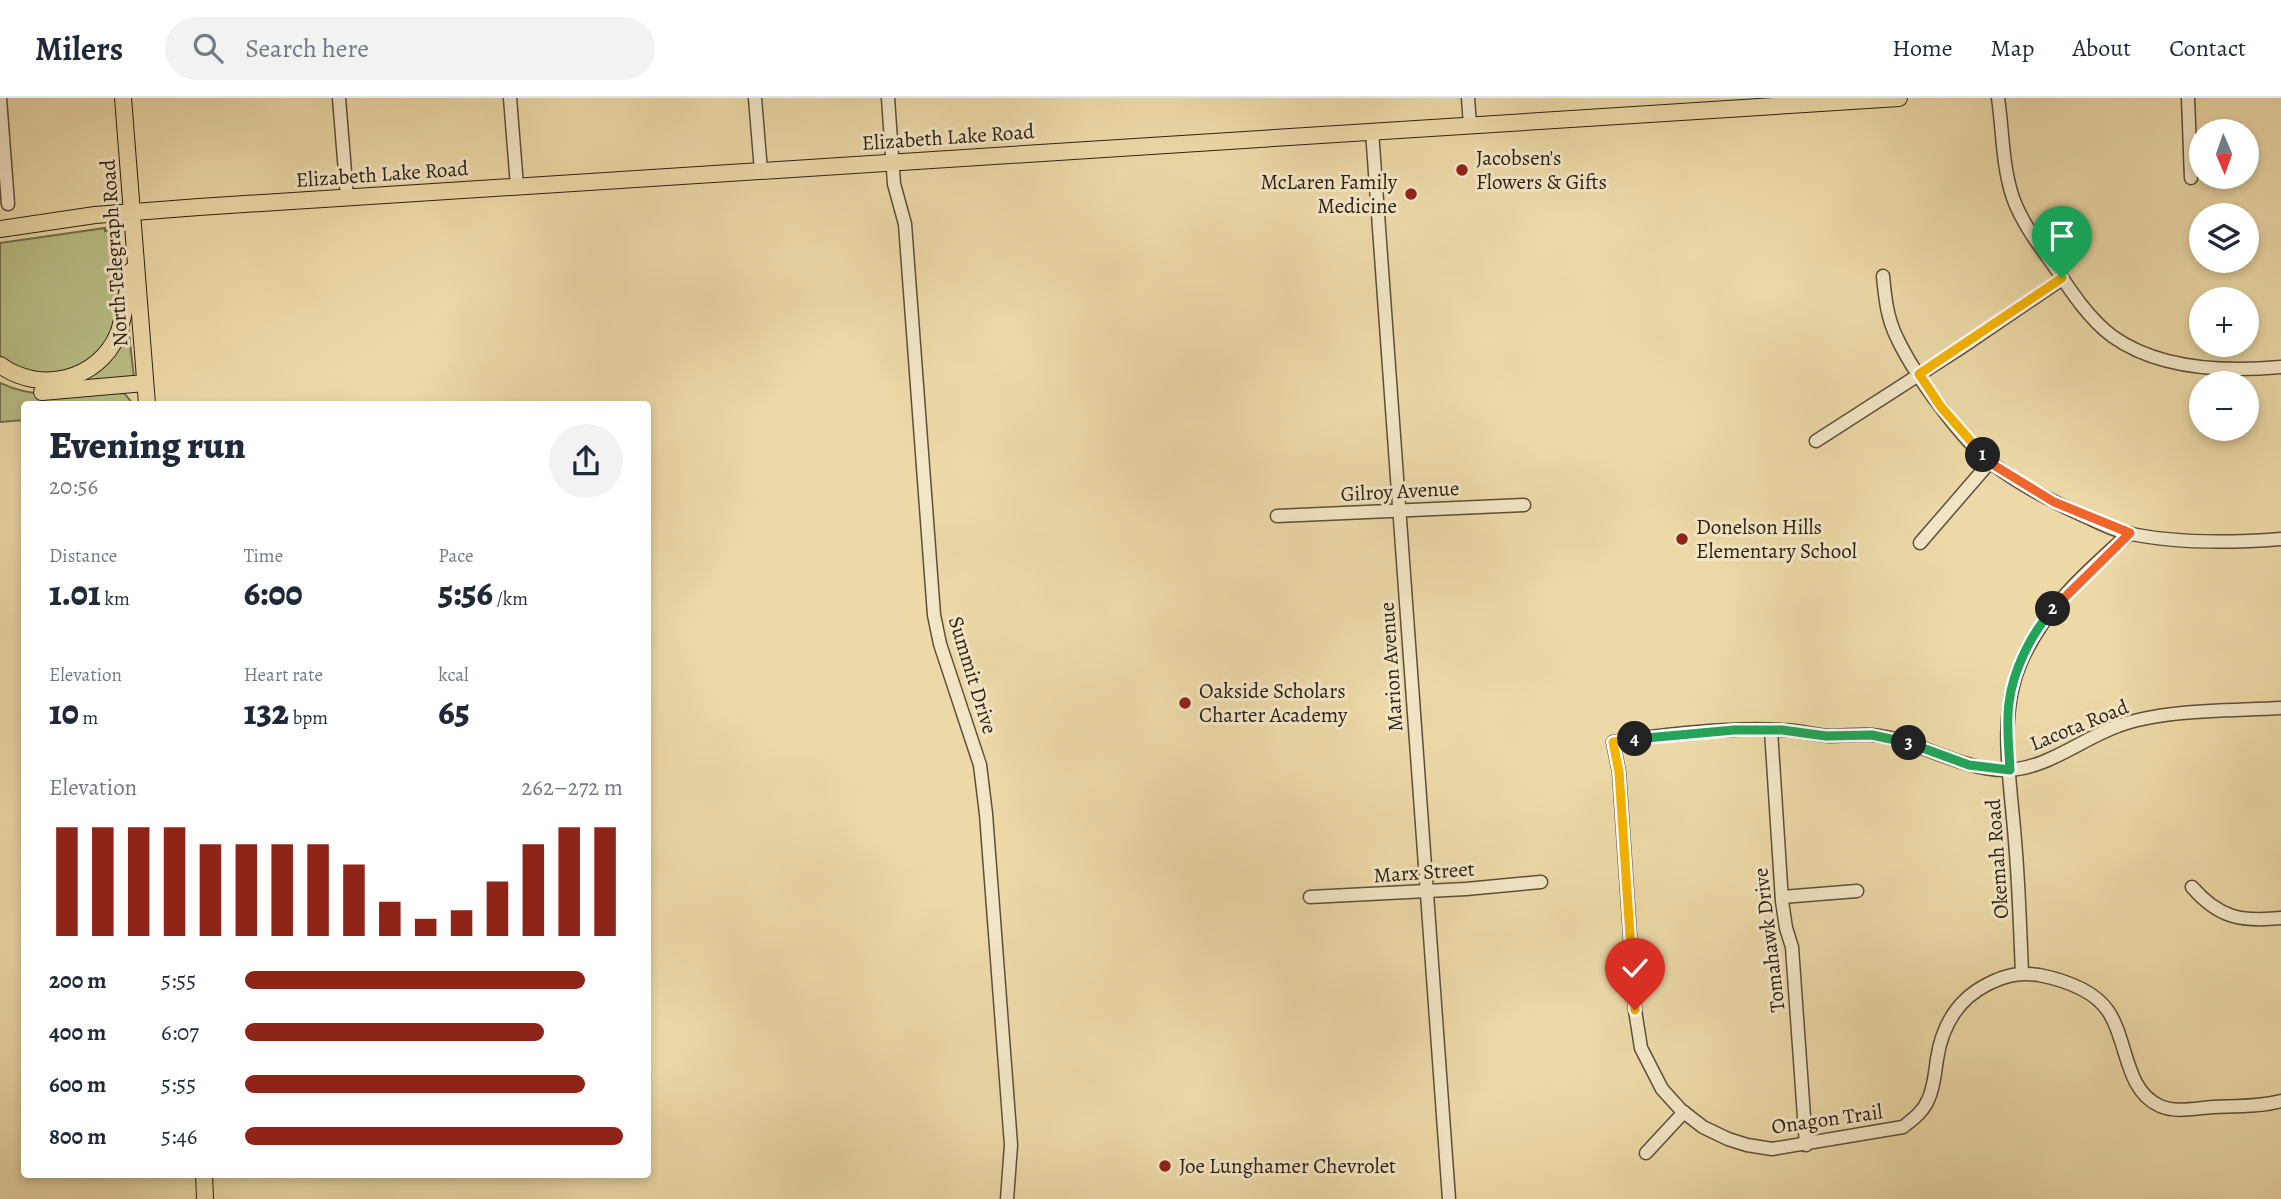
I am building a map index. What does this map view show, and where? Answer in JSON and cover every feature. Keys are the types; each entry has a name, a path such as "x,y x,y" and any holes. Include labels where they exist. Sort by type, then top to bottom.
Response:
{"main road":[{"name":"North Telegraph Road","path":"123,98 147,401"},
{"name":"Elizabeth Lake Road","path":"0,229 40,221 132,212 347,197 1469,125 1691,105 1899,98"},
{"path":"0,365 20,377 51,381 77,375 96,364 110,349 117,336 135,252"},
{"path":"0,379 25,389 47,392 145,383"},
{"path":"204,1178 205,1199"}],"street":[{"path":"0,98 8,204"},
{"path":"339,98 347,197"},
{"path":"510,98 517,186"},
{"path":"755,98 761,171"},
{"name":"Summit Drive","path":"888,98 894,184 905,224 934,615 940,643 980,765 986,814 1011,1145 1007,1199"},
{"path":"1468,98 1469,125"},
{"path":"1998,98 2004,166 2014,200 2026,225 2062,278 2089,313 2111,335 2151,358 2202,367 2281,367"},
{"path":"2188,98 2189,125"},
{"name":"Marion Avenue","path":"1372,131 1450,1199"},
{"path":"1883,276 1886,307 1897,338 1941,407 1990,462 2054,502 2130,533 2212,542 2281,540"},
{"path":"1816,441 2062,278"},
{"path":"1920,543 1990,462"},
{"name":"Gilroy Avenue","path":"1277,516 1524,505"},
{"name":"Okemah Road","path":"2022,973 2010,770 2009,703 2020,663 2032,638 2062,599 2130,533"},
{"name":"Lacota Road","path":"1771,730 1826,736 1872,735 1899,740 1969,765 2010,770 2029,767 2052,758 2119,725 2170,716 2281,708"},
{"name":"Tomahawk Drive","path":"1771,730 1782,897 1786,928 1792,947 1806,1145"},
{"name":"Onagon Trail","path":"1771,730 1648,737 1613,742 1619,772 1635,1010 1641,1048 1662,1089 1684,1112 1703,1126 1747,1145 1772,1149 1903,1127 1917,1117 1929,1099 1939,1045 1948,1020 1972,992 2000,977 2022,973 2055,978 2080,987 2097,999 2108,1010 2118,1029 2138,1087 2162,1107 2184,1109 2281,1101"},
{"name":"Marx Street","path":"1310,897 1541,882"},
{"path":"2192,887 2203,900 2222,914 2257,920 2281,918"},
{"path":"1782,897 1857,891"},
{"path":"1646,1153 1684,1112"}],"green space":[{"path":"105,228 105,231 114,229 115,238 118,238 120,317 94,361 45,377 0,360 0,243"},
{"path":"128,326 134,377 36,387 13,381 62,384"},
{"path":"0,383 43,394 72,395 117,391 125,394 131,401 21,401 21,420 0,422"}],"place":[{"name":"Jacobsen's Flowers & Gifts","path":"1462,170"},
{"name":"McLaren Family Medicine","path":"1411,194"},
{"name":"Donelson Hills Elementary School","path":"1682,539"},
{"name":"Oakside Scholars Charter Academy","path":"1185,703"},
{"name":"Joe Lunghamer Chevrolet","path":"1165,1166"}],"route":[{"path":"1635,1010 1619,772 1613,742 1734,730 1782,730 1826,736 1872,735 1899,740 1969,765 2010,770 2009,703 2020,663 2032,638 2047,615 2130,533 2054,502 1992,464 1941,407 1919,374 2062,278"}]}
